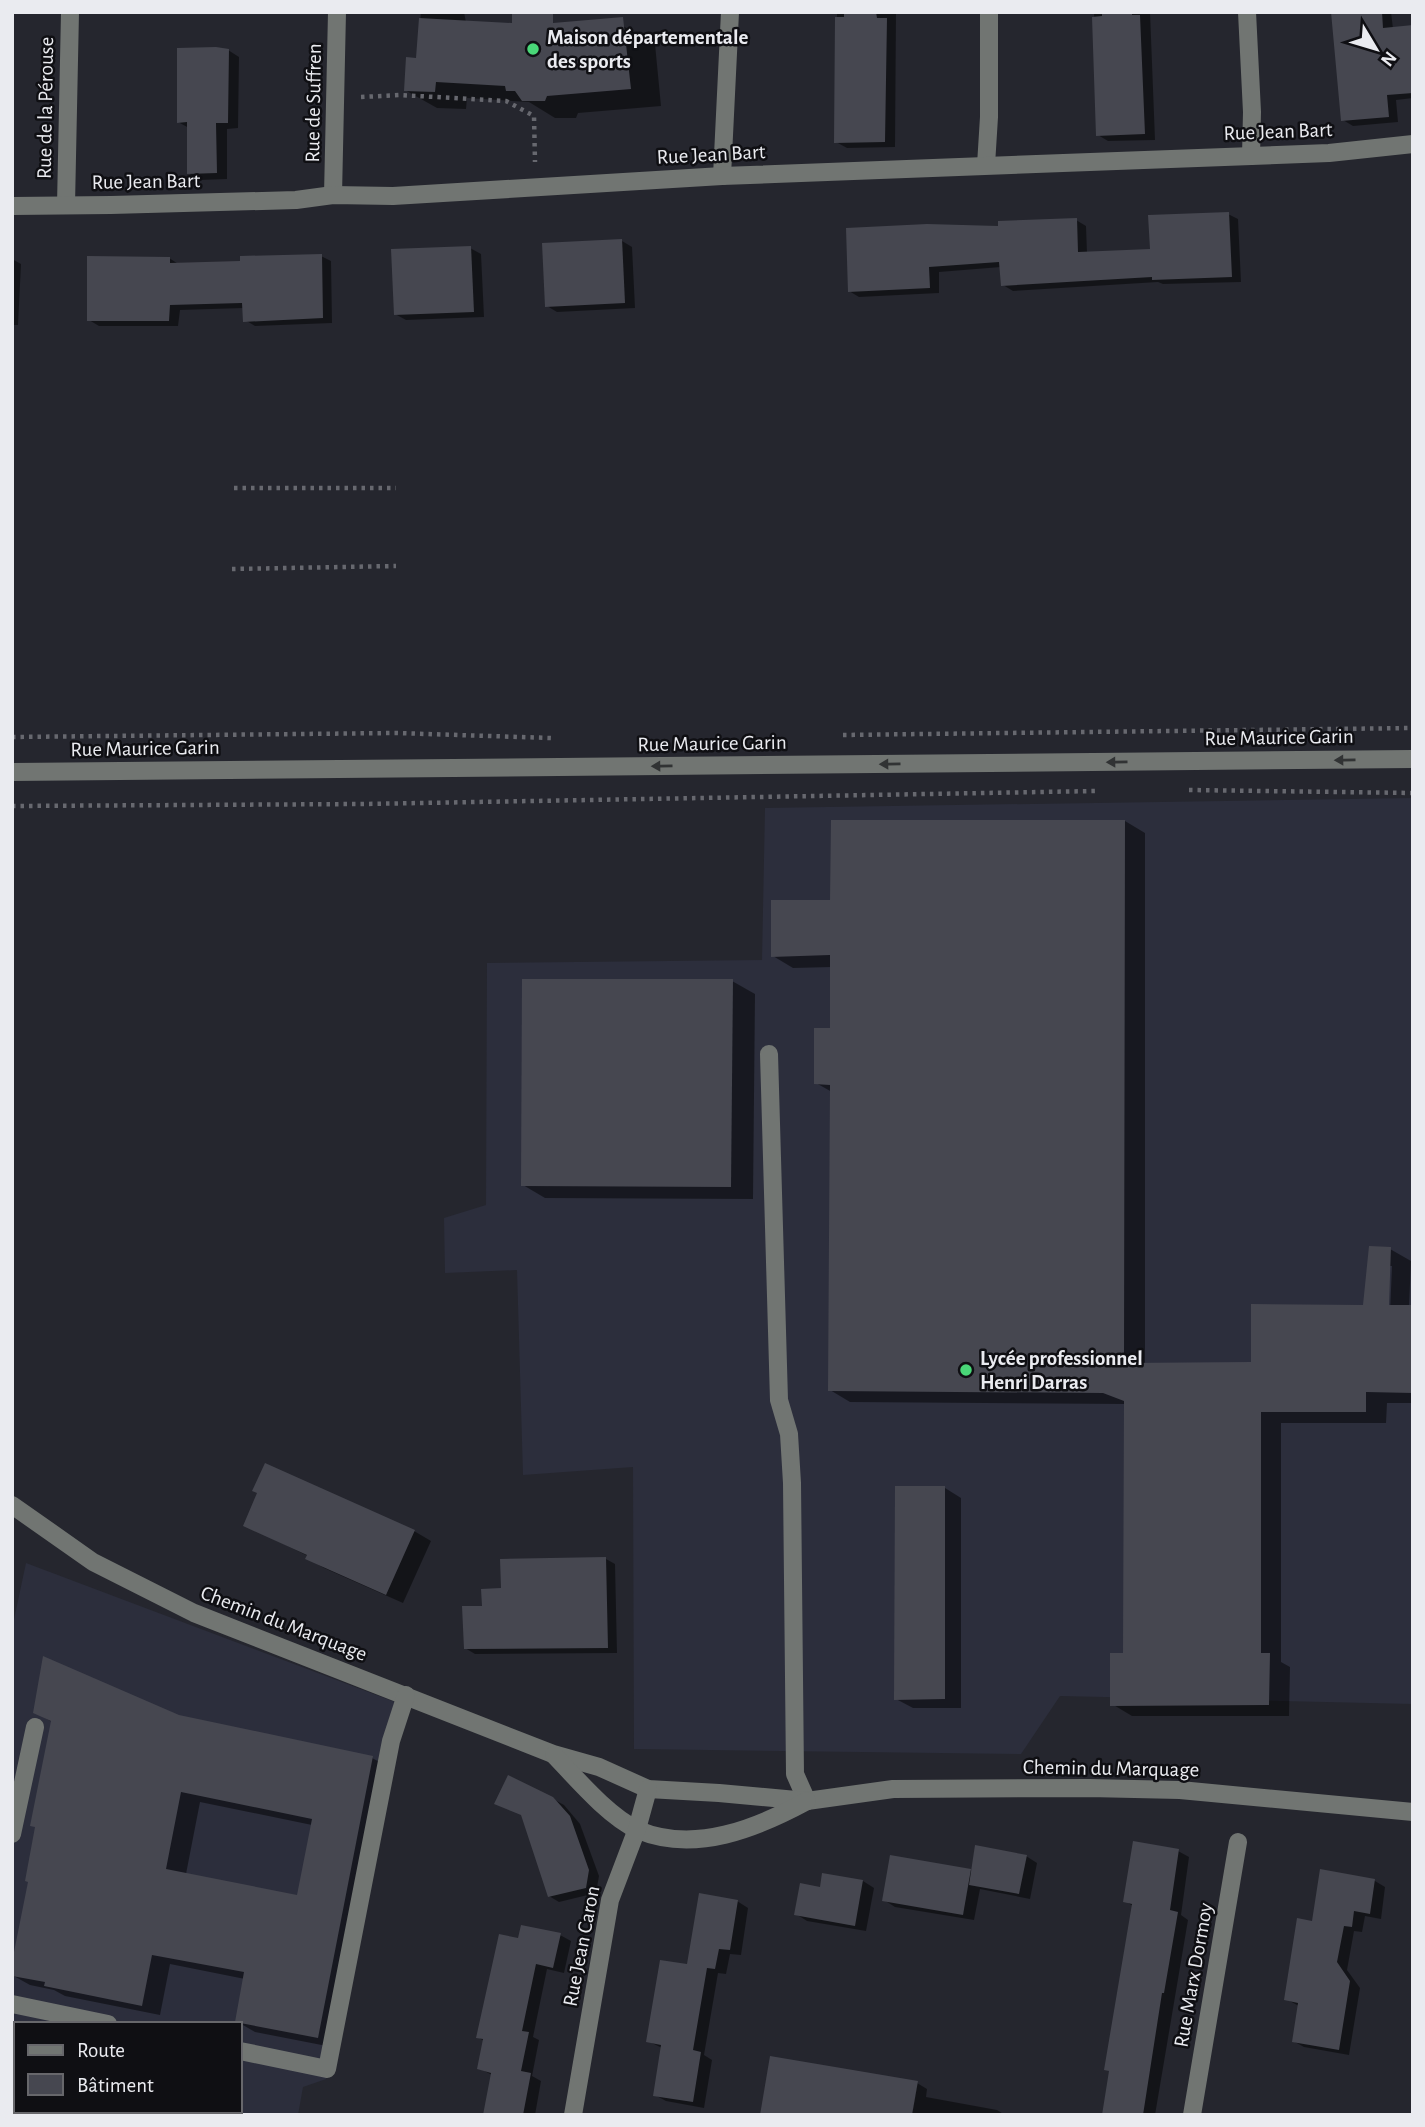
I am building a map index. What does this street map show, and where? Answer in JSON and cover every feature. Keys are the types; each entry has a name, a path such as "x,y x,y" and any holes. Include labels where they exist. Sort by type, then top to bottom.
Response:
{"street":[{"name":"Rue de la Pérouse","path":"66,205 70,12"},
{"name":"Rue de Suffren","path":"334,195 337,12"},
{"path":"722,176 730,12"},
{"path":"986,165 989,12"},
{"path":"1247,12 1252,112 1251,156"},
{"name":"Rue Jean Bart","path":"12,206 296,200 334,195 393,196 722,176 1329,153 1413,144"},
{"name":"Rue Maurice Garin","path":"12,772 1413,759"},
{"path":"769,1054 779,1399 789,1434 792,1483 795,1774 807,1801"},
{"name":"Chemin du Marquage","path":"12,1505 93,1562 194,1613 554,1754 599,1767 648,1790 807,1801 893,1789 1180,1790 1413,1812"},
{"path":"242,2051 327,2069 391,1741 406,1695"},
{"path":"12,1834 35,1727"},
{"name":"Chemin du Marquage","path":"554,1754 592,1794 637,1829 684,1839 724,1836 768,1822 807,1801"},
{"name":"Rue Jean Caron","path":"573,2115 610,1900 637,1829 648,1790"},
{"name":"Rue Marx Dormoy","path":"1192,2115 1238,1842"},
{"path":"12,2004 98,2022"}],"path":[{"path":"336,98 400,95 506,101 534,116 536,187"},
{"path":"234,488 396,488"},
{"path":"232,569 396,566"},
{"path":"836,735 1413,727"},
{"path":"12,737 396,733 554,738"},
{"path":"1182,790 1413,793"},
{"path":"12,806 363,804 1100,791"}],"shaded area":[{"name":"Lycée professionnel Henri Darras","path":"1413,798 1413,1704 1060,1696 1021,1754 634,1749 633,1467 523,1475 517,1270 445,1273 444,1218 486,1205 487,963 762,960 765,808"},
{"path":"26,1563 395,1702 326,2079 303,2087 298,2115 12,2115 12,1629"}],"building":[{"name":"Maison départementale des sports","path":"512,12 553,12 553,23 623,17 631,89 547,96 545,101 522,101 515,91 506,91 505,86 436,82 435,92 404,91 406,57 416,58 419,18 512,23"},
{"path":"844,12 876,12 877,18 887,18 885,142 834,143 835,17 844,17"},
{"path":"1102,12 1132,12 1132,15 1140,15 1145,134 1096,136 1092,17 1102,16"},
{"path":"1331,12 1382,12 1383,28 1413,25 1413,93 1387,95 1389,117 1341,121"},
{"path":"177,48 229,49 228,123 216,123 217,173 187,174 187,122 177,123"},
{"path":"1229,212 1232,277 1152,280 1152,277 1001,286 999,262 929,267 930,288 848,292 846,228 927,224 998,226 998,221 1077,218 1078,252 1150,249 1148,215"},
{"path":"622,239 625,303 545,307 542,243"},
{"path":"471,246 474,312 394,315 391,249"},
{"path":"322,254 323,318 243,322 242,303 170,305 169,321 87,321 87,256 170,257 170,263 240,261 240,256"},
{"path":"831,820 1125,820 1124,1363 1251,1362 1251,1304 1363,1305 1369,1246 1391,1247 1389,1305 1413,1305 1413,1393 1366,1392 1366,1412 1261,1412 1261,1653 1270,1653 1269,1705 1110,1706 1110,1653 1123,1653 1124,1401 1103,1393 828,1391 830,1085 814,1084 814,1028 830,1028 830,955 771,957 771,900 830,900"},
{"path":"522,979 733,979 731,1187 521,1186"},
{"path":"265,1463 415,1530 386,1595 305,1559 307,1555 243,1526 257,1493 252,1491"},
{"path":"895,1486 945,1486 945,1699 894,1700"},
{"path":"606,1557 608,1648 464,1649 462,1606 482,1606 481,1589 501,1588 500,1559"},
{"path":"43,1656 179,1715 373,1756 318,2038 235,2022 244,1972 152,1955 142,2006 44,1986 45,1982 12,1976 12,1962 28,1882 25,1881 35,1827 30,1826 51,1721 33,1713","holes":["181,1792 312,1819 297,1895 166,1869"]},
{"path":"508,1775 553,1797 570,1816 589,1870 586,1888 548,1897 521,1815 494,1804"},
{"path":"1133,1841 1179,1849 1170,1910 1178,1912 1143,2115 1102,2115 1109,2071 1104,2070 1132,1904 1123,1902"},
{"path":"975,1845 1027,1855 1019,1894 969,1885"},
{"path":"890,1855 971,1869 963,1915 882,1901"},
{"path":"1320,1869 1375,1879 1370,1914 1354,1911 1352,1927 1344,1926 1337,1962 1350,1981 1339,2050 1292,2042 1298,2003 1284,2000 1297,1918 1312,1921"},
{"path":"822,1873 863,1880 855,1926 794,1915 800,1883 820,1887"},
{"path":"699,1893 738,1900 730,1950 719,1949 715,1969 707,1968 693,2050 701,2052 693,2102 653,2096 661,2045 646,2042 660,1960 687,1964"},
{"path":"521,1925 561,1933 553,1968 536,1964 522,2031 529,2032 521,2071 531,2073 523,2115 483,2115 491,2073 477,2069 483,2039 476,2038 499,1934 518,1938"},
{"path":"770,2056 918,2081 912,2115 760,2115"}],"place":[{"name":"Maison départementale des sports","path":"533,49"},
{"name":"Lycée professionnel Henri Darras","path":"966,1370"}]}
